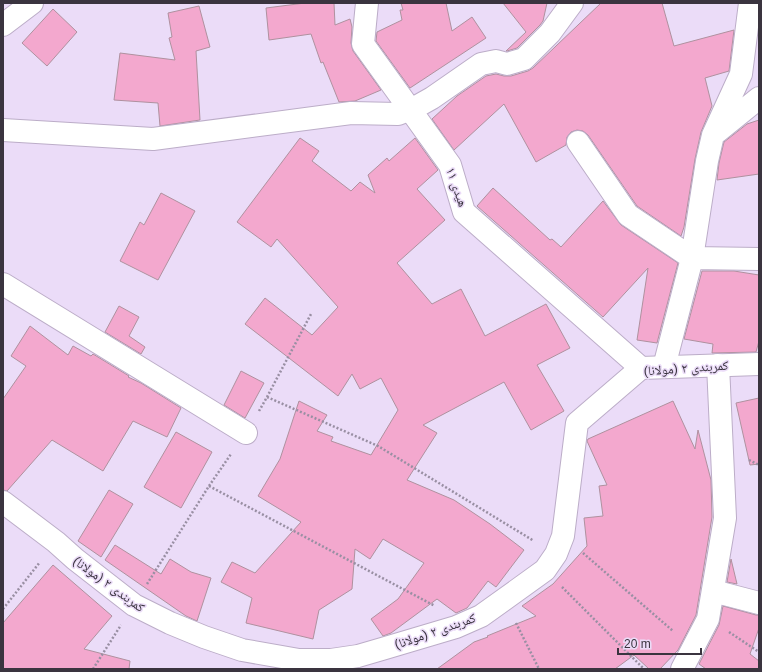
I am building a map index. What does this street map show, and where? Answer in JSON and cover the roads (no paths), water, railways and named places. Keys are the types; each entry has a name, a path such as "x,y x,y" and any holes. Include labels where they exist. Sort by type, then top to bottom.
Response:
{"street":[{"path":"3,25 32,3"},
{"name":"هیدی ۱۱","path":"367,3 363,44 450,165 464,212 640,368"},
{"path":"3,130 153,139 351,114 398,114 416,107 432,98 481,64 496,61 507,64 524,59 550,33 572,3"},
{"path":"664,367 692,258 713,135 741,74 750,3"},
{"path":"713,135 759,98"},
{"path":"578,142 628,215 692,258 759,259"},
{"path":"3,284 246,433"},
{"name":"کمربندی ۲ (مولانا)","path":"3,502 56,542 75,559 134,605 170,623 242,650 299,660 332,660 358,656 456,627 481,616 502,602 555,553 577,423 640,368 759,364"},
{"path":"682,669 708,619 726,518 718,365"},
{"path":"713,591 759,603"}]}
